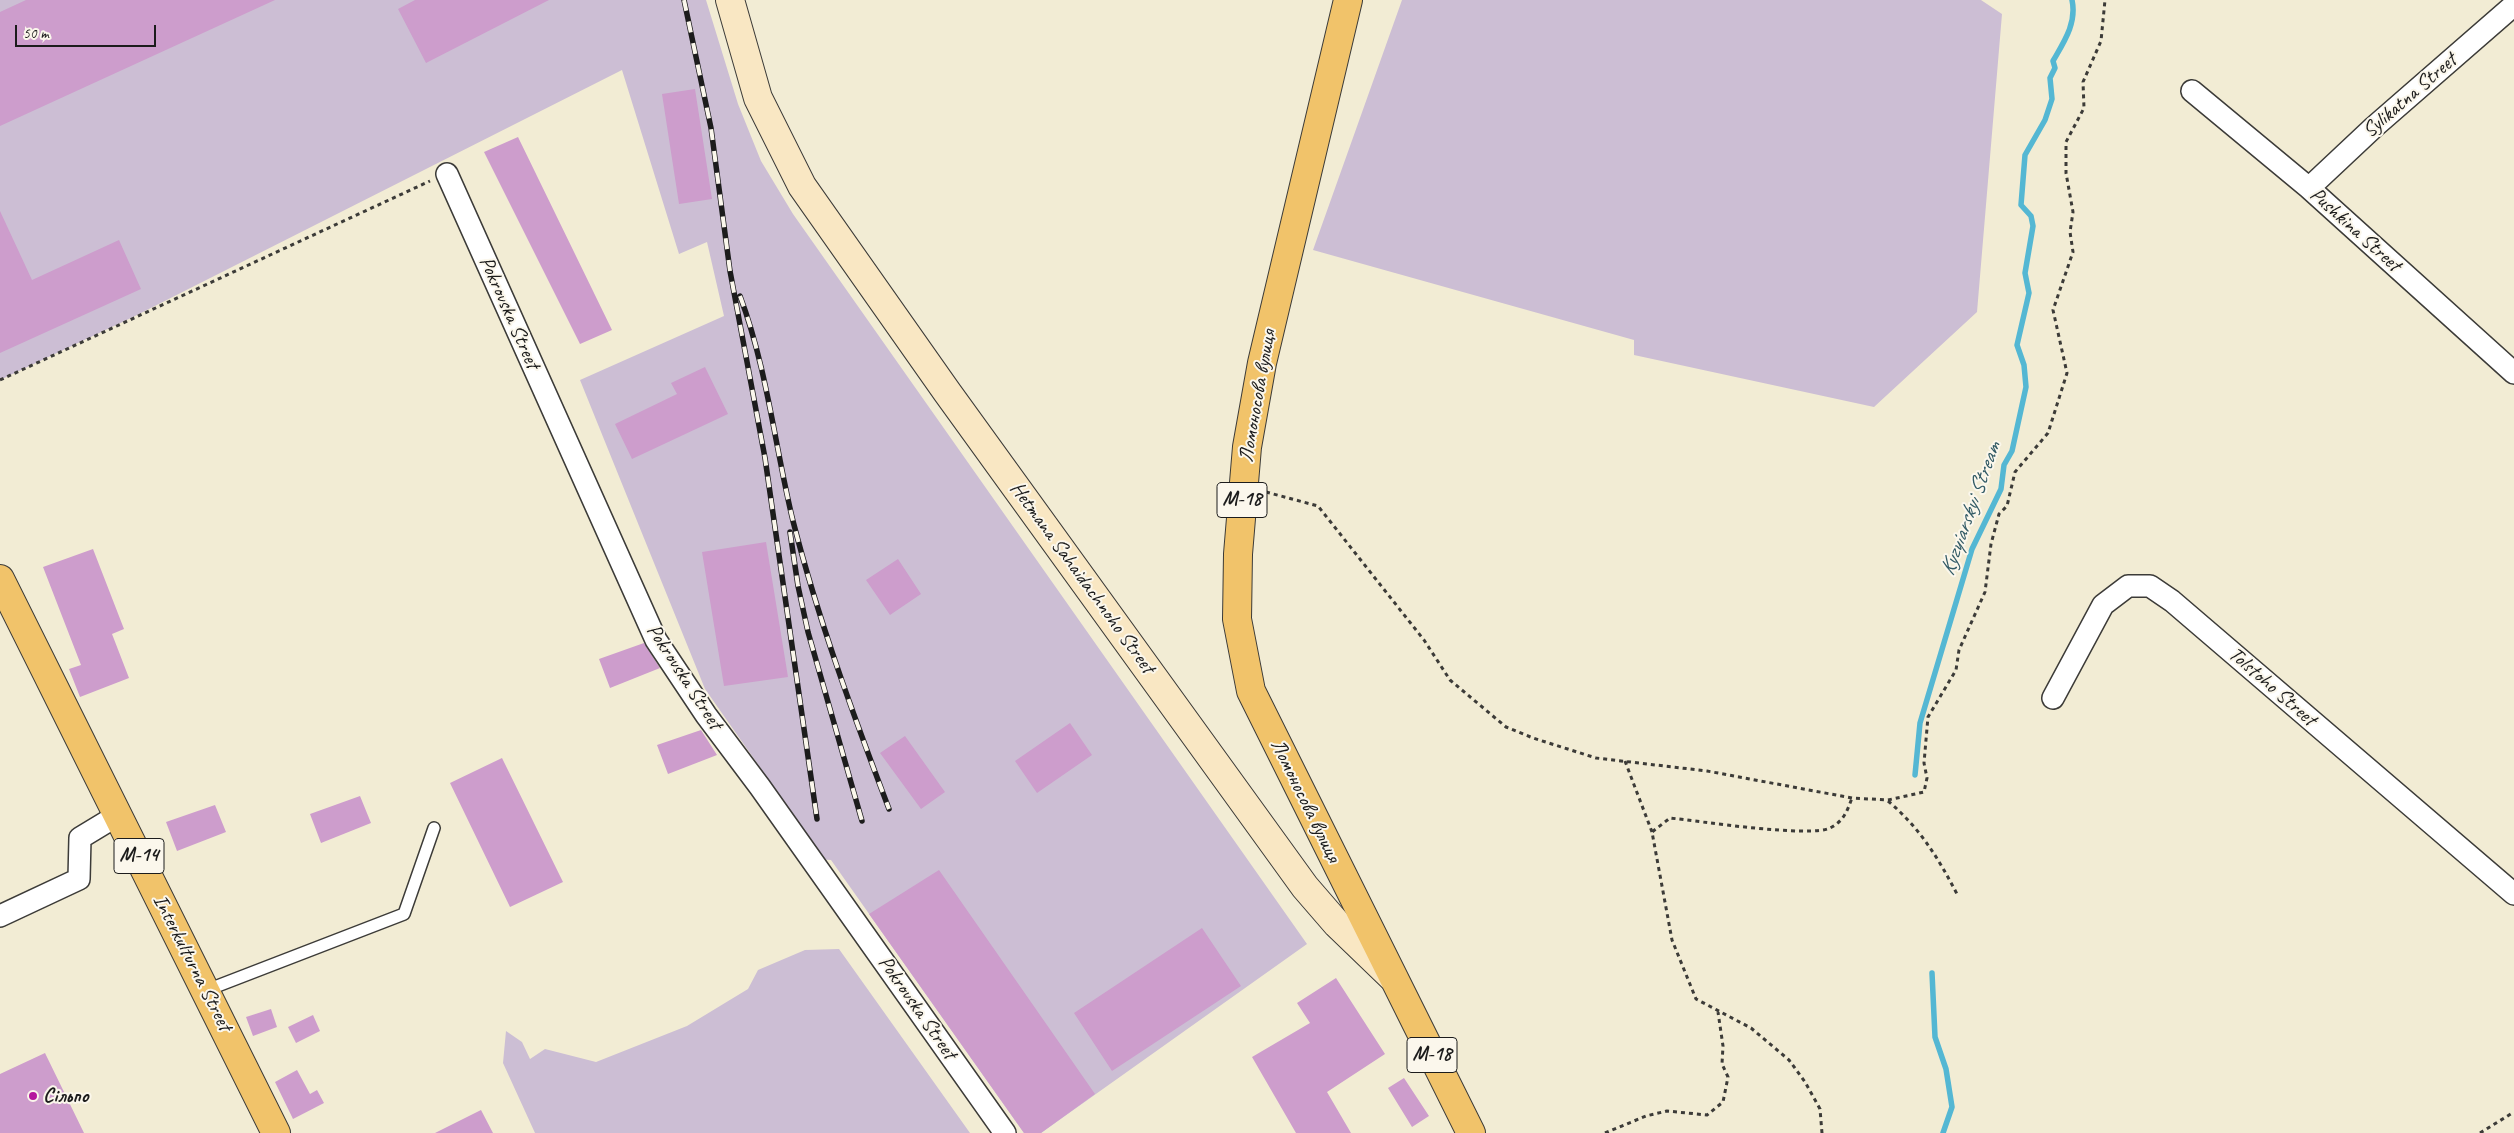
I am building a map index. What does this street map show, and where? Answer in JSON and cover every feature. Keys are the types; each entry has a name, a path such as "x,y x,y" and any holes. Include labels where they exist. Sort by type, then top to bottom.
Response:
{"highway":[{"name":"Ломоносова вулиця","path":"1348,0 1262,363 1247,447 1238,554 1237,619 1251,691 1392,977"},
{"name":"Interkulturna Street","path":"0,580 276,1133"},
{"name":"Hetmana Sahaidachnoho Street","path":"1392,977 1469,1132"}],"street":[{"name":"Hetmana Sahaidachnoho Street","path":"730,0 758,98 802,186 947,392 1305,887 1337,924 1392,977"},
{"name":"Sylikatna Street","path":"2309,188 2374,126 2514,5"},
{"name":"Pushkina Street","path":"2192,91 2309,188 2513,370"},
{"name":"Pokrovska Street","path":"447,174 656,640 706,715 760,787 1005,1133"},
{"name":"Tolstoho Street","path":"2053,698 2103,605 2128,586 2150,586 2172,601 2514,894"},
{"path":"0,916 79,879 80,838 118,815"}],"lane":[{"path":"206,990 404,914 434,828"}],"path":[{"path":"1244,486 1318,506 1424,640 1450,680 1506,727 1532,738 1596,758 1625,760 1773,782 1852,798 1888,800 1924,792 1928,778 1924,763 1928,717 1956,670 1960,650 1985,592 1991,544 1999,514 2007,506 2015,472 2048,432 2067,373 2054,310 2073,252 2070,232 2073,212 2066,173 2066,142 2084,108 2083,82 2101,42 2105,0"},
{"path":"0,380 447,174"},
{"path":"1625,760 1652,832 1672,940 1696,999 1751,1028 1790,1060 1806,1082 1820,1108 1822,1133"},
{"path":"1652,832 1670,818 1803,831 1830,828 1845,817 1852,798"},
{"path":"1888,800 1909,819 1926,840 1958,896"},
{"path":"1605,1133 1646,1116 1667,1111 1707,1115 1723,1102 1728,1077 1722,1064 1724,1046 1718,1012"},
{"path":"2480,1133 2514,1112"}],"shaded area":[{"path":"0,0 706,0 738,104 761,161 793,214 1307,944 1041,1133 1024,1133 831,860 817,859 766,776 705,689 580,380 724,316 707,242 679,254 622,70 133,317 0,380"},
{"path":"1402,0 1981,0 2002,14 1977,312 1874,407 1634,355 1634,340 1313,250"},
{"path":"839,949 970,1133 535,1133 503,1063 506,1031 522,1042 530,1059 545,1049 596,1062 687,1026 748,989 758,970 805,950"}],"building":[{"path":"26,0 275,0 0,126 0,12"},
{"path":"415,0 549,0 426,63 398,9"},
{"path":"695,89 712,199 679,204 662,94"},
{"path":"518,137 612,330 580,344 484,152"},
{"path":"0,211 32,280 119,240 141,289 0,353"},
{"path":"705,367 728,414 632,459 615,424 677,394 671,383"},
{"path":"766,542 788,677 724,686 702,552"},
{"path":"93,549 124,629 112,634 129,678 80,697 69,669 81,665 43,567"},
{"path":"898,559 921,594 890,615 866,580"},
{"path":"644,643 660,668 610,688 599,659"},
{"path":"1070,723 1092,755 1037,793 1015,761"},
{"path":"701,730 717,755 668,774 657,745"},
{"path":"905,736 945,792 921,809 880,753"},
{"path":"502,758 563,882 510,907 450,783"},
{"path":"360,796 371,823 321,843 310,814"},
{"path":"215,805 226,832 177,851 166,822"},
{"path":"939,870 1095,1094 1041,1133 1024,1133 869,914"},
{"path":"1202,928 1241,986 1112,1071 1074,1013"},
{"path":"1336,978 1385,1054 1327,1092 1351,1133 1296,1133 1252,1057 1310,1023 1297,1003"},
{"path":"271,1009 277,1027 253,1036 246,1017"},
{"path":"313,1015 320,1031 296,1043 288,1027"},
{"name":"Сільпо","path":"45,1053 84,1133 0,1133 0,1074"},
{"path":"297,1070 310,1094 317,1090 324,1103 293,1119 275,1082"},
{"path":"1404,1078 1429,1116 1412,1127 1388,1088"},
{"path":"481,1110 493,1133 435,1133"}],"waterway":[{"name":"Kyzyiarskyi Stream","path":"1915,775 1920,723 1972,549 2001,489 2004,465 2012,451 2026,387 2024,365 2017,345 2029,293 2025,273 2033,226 2031,216 2021,205 2025,155 2045,120 2052,99 2050,78 2055,68 2053,61 2071,24 2073,17 2072,0"},
{"name":"Kyzyiarskyi Stream","path":"1932,973 1935,1037 1946,1069 1952,1107 1943,1133"}],"railway":[{"path":"684,0 711,128 730,271 765,458 817,819"},
{"path":"740,296 764,379 793,521 813,594 862,738 889,809"},
{"path":"790,532 798,586 808,632 862,821"}],"place":[{"name":"Сільпо","path":"33,1096"}]}
